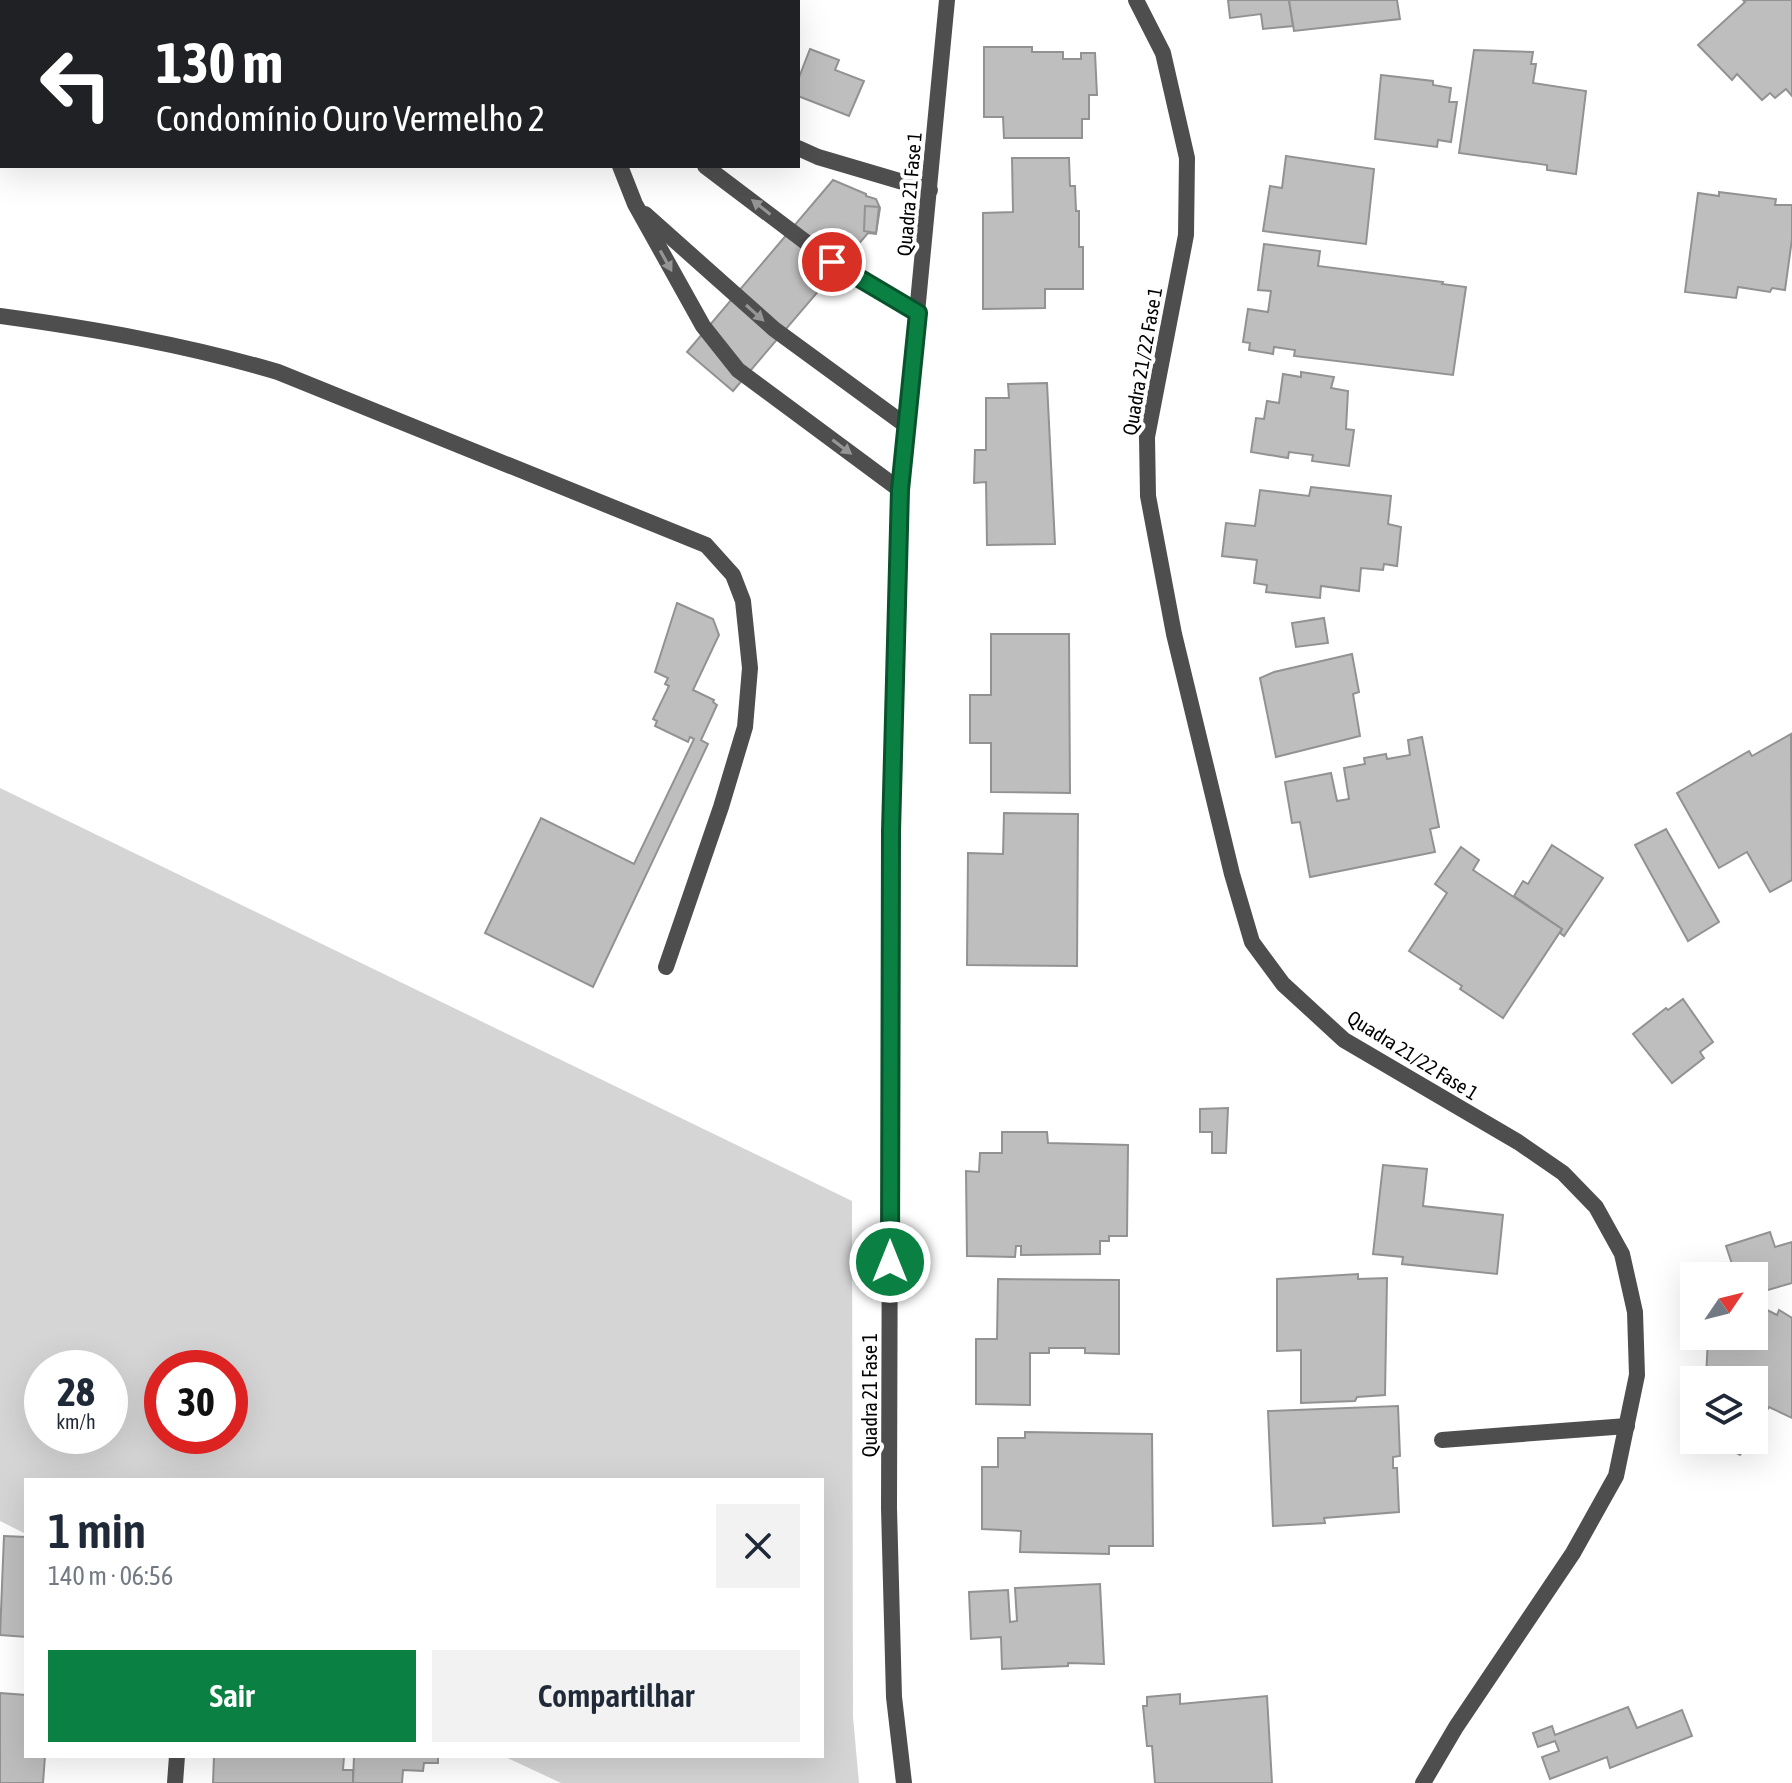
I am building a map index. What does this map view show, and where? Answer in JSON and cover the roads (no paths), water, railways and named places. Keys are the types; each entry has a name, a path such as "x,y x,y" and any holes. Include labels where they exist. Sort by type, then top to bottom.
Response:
{"street":[{"name":"Quadra 21 Fase 1","path":"904,1783 894,1697 889,1508 891,847 900,490 947,0"},
{"name":"Quadra 21/22 Fase 1","path":"1136,0 1163,53 1187,158 1186,235 1147,437 1148,496 1174,634 1232,874 1252,942 1283,984 1344,1040 1518,1142 1563,1173 1596,1207 1622,1254 1635,1312 1637,1375 1616,1476 1573,1553 1456,1727 1423,1783"},
{"path":"800,149 930,190"},
{"path":"621,168 635,204 703,326 738,370 900,490"},
{"path":"708,168 832,262 918,313"},
{"path":"635,204 774,329 908,427"},
{"path":"0,316 99,330 209,351 278,372 706,545 733,575 743,601 750,668 745,727 666,967"},
{"path":"1442,1440 1627,1426"},
{"path":"175,1783 177,1758"}]}
